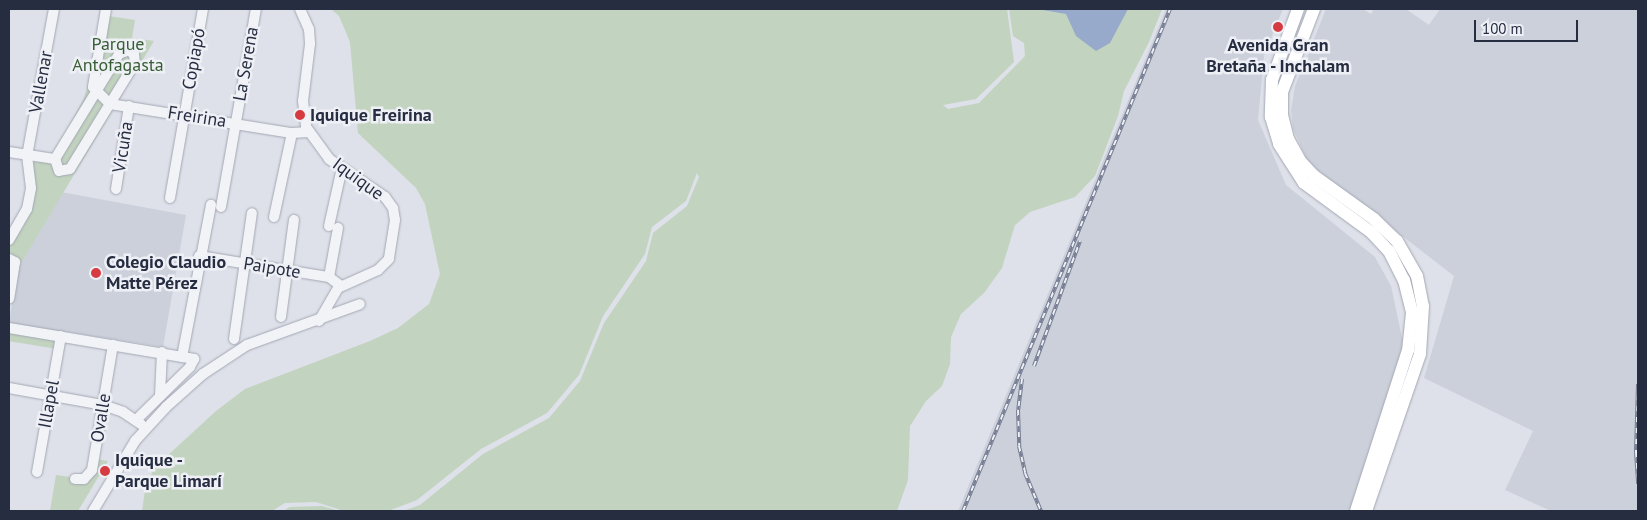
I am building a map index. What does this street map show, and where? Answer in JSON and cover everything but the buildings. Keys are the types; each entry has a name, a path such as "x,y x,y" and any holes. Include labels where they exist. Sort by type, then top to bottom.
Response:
{"main road":[{"path":"1298,9 1272,80 1271,117 1278,144 1304,183 1371,232 1389,251 1404,280 1412,313 1408,350 1356,511"},
{"path":"1314,9 1282,92 1282,115 1288,139 1301,162 1314,176 1374,219 1396,241 1417,276 1423,306 1420,354 1366,511"}],"street":[{"name":"Vallenar","path":"9,240 26,208 31,188 28,156 54,9"},
{"path":"94,90 106,9"},
{"name":"Copiapó","path":"170,198 203,9"},
{"name":"La Serena","path":"182,357 199,256 216,206 235,123 256,9"},
{"name":"Iquique","path":"300,9 309,29 310,44 303,101 308,132 319,149 342,168 379,191 393,208 395,220 392,248 384,264 367,276 341,286"},
{"path":"121,52 132,52 135,63 110,104 70,169 59,171 55,159 94,90 121,52"},
{"path":"94,90 110,104"},
{"name":"Freirina","path":"110,104 185,114 292,133 308,132"},
{"name":"Vicuña","path":"116,189 129,106"},
{"path":"274,216 292,133"},
{"path":"9,152 55,159"},
{"path":"330,277 333,227 342,168"},
{"path":"234,338 252,213"},
{"path":"281,317 294,220"},
{"name":"Paipote","path":"199,256 330,277 341,286"},
{"path":"9,259 15,262 9,299"},
{"path":"319,321 335,290 341,286"},
{"path":"93,511 145,428 180,393 232,353 275,333 319,321 360,304"},
{"path":"9,328 162,352 194,359 136,420"},
{"name":"Illapel","path":"37,472 61,336"},
{"name":"Ovalle","path":"75,479 84,479 92,470 113,345"},
{"path":"160,396 162,352"},
{"path":"9,388 103,405 136,420 145,428"},
{"path":"88,511 103,493"}],"shaded area":[{"path":"1166,9 1283,9 1264,56 1258,120 1286,185 1375,257 1391,286 1404,347 1350,511 958,511"},
{"path":"1326,9 1363,9 1371,14 1374,9 1406,9 1429,25 1440,9 1638,9 1638,511 1551,511 1505,490 1533,431 1424,378 1454,276 1309,164 1293,129 1291,110 1295,86"},
{"name":"Colegio Claudio Matte Pérez","path":"61,192 186,215 163,347 9,323 17,270"}],"green space":[{"path":"331,9 1007,9 1014,62 976,99 943,105 948,109 979,103 1025,56 1024,43 1013,36 1009,9 1162,9 1149,42 1124,91 1118,116 1095,176 1075,197 1030,212 1015,225 1002,268 984,293 961,314 951,337 950,364 942,386 926,401 910,426 908,480 897,511 403,511 420,505 483,454 549,418 580,381 604,323 646,261 653,233 687,206 699,177 697,173 686,201 652,227 645,254 603,316 579,375 547,413 481,449 417,500 388,511 344,511 316,502 285,503 272,511 142,511 145,490 154,468 216,411 245,389 370,341 398,328 429,304 440,274 425,204 416,188 358,133 350,42 339,16"},
{"name":"Parque Antofagasta","path":"102,15 135,20 132,38 154,41 17,270 9,308 9,237 31,188 33,162 50,162 83,100 94,67"},
{"path":"9,323 57,331 55,348 9,341"},
{"path":"91,458 108,461 78,511 50,511 56,475 84,479"},
{"path":"322,506 339,511 283,511 290,507"}],"water":[{"path":"1037,9 1128,9 1110,43 1096,51 1076,36 1066,14"}],"railway":[{"path":"963,511 1170,9"},
{"path":"1034,366 1080,241"},
{"path":"1022,379 1018,410 1019,446 1025,473 1041,511"},
{"path":"1638,384 1636,452 1638,484"}],"place":[{"name":"Avenida Gran Bretaña - Inchalam","path":"1278,27"},
{"name":"Iquique Freirina","path":"300,115"},
{"name":"Colegio Claudio Matte Pérez","path":"96,273"},
{"name":"Iquique - Parque Limarí","path":"105,471"}]}
